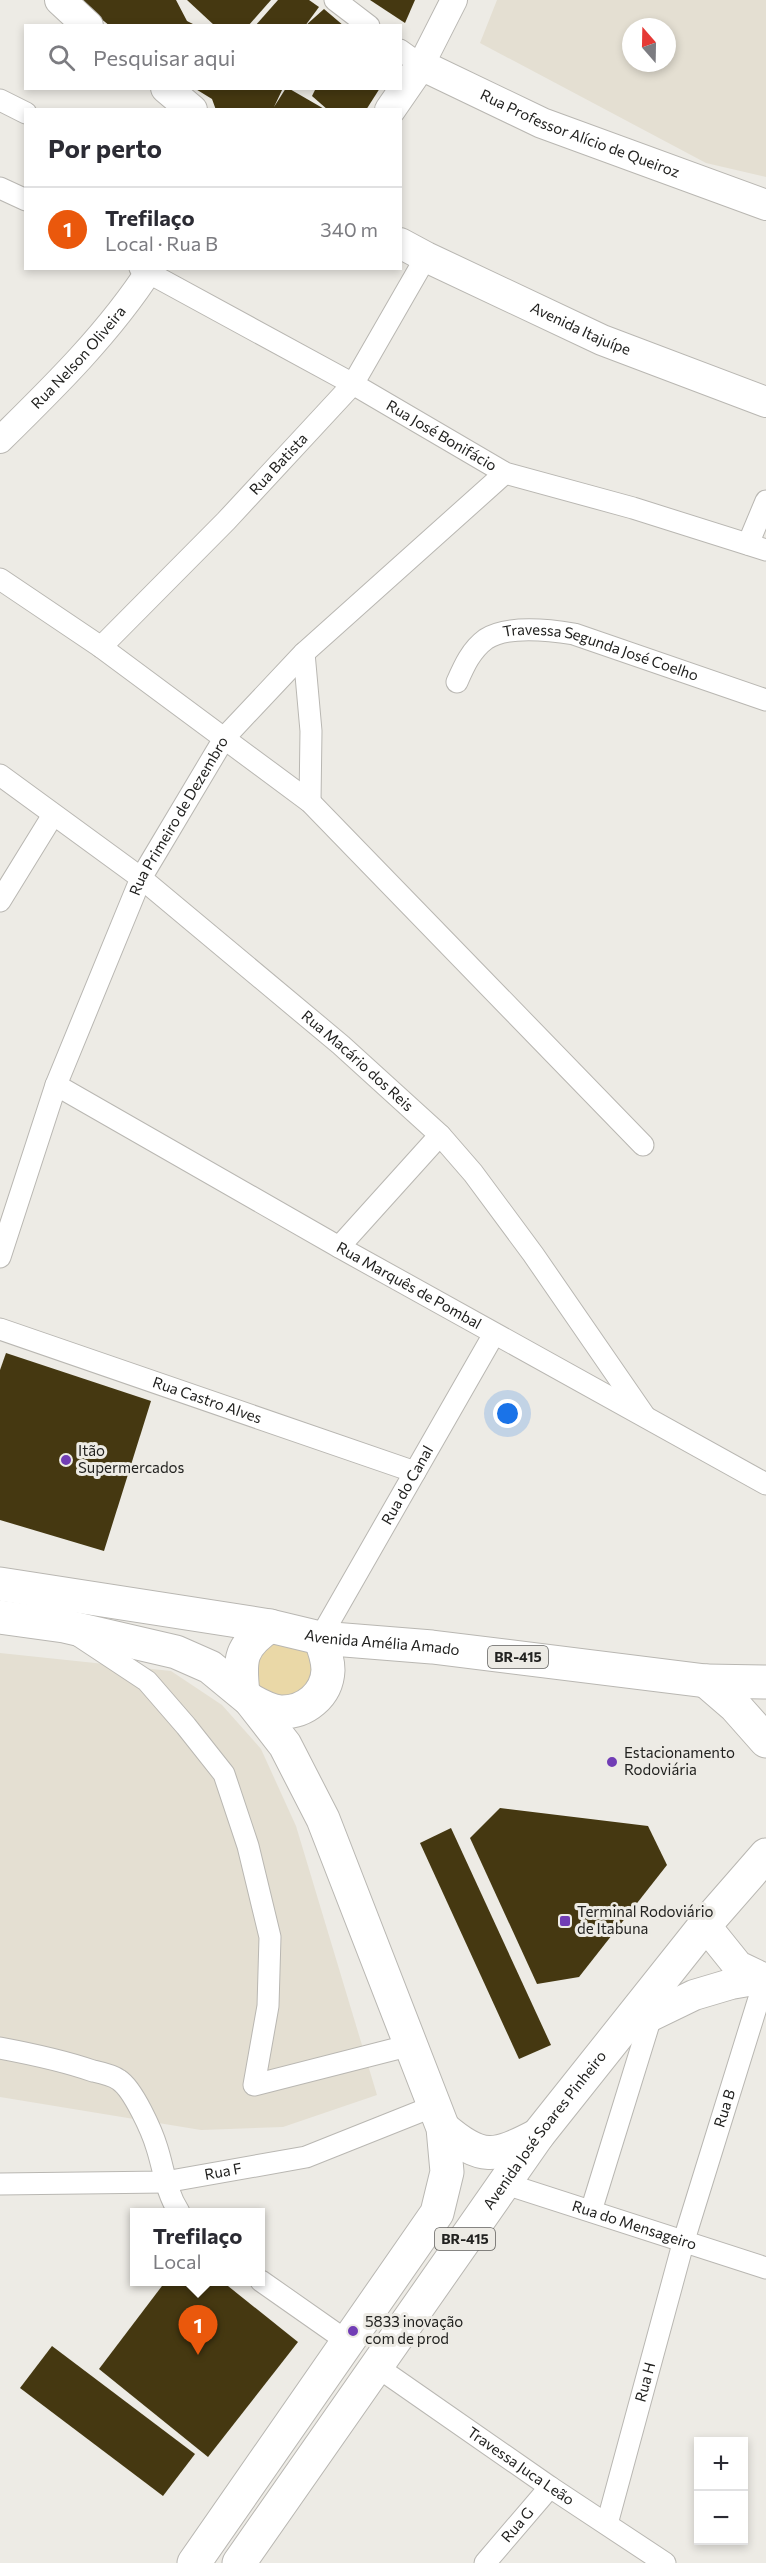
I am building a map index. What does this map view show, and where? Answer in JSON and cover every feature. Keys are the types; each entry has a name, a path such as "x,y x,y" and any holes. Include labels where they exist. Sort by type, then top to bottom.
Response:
{"main road":[{"path":"60,0 86,24"},
{"path":"402,80 411,57"},
{"name":"Rua Professor Alício de Queiroz","path":"411,57 542,123 766,205"},
{"path":"168,90 190,108"},
{"path":"391,108 398,90"},
{"name":"Avenida Itajuípe","path":"402,244 602,340 766,402"},
{"name":"Avenida Amélia Amado","path":"0,1584 270,1626 320,1638 432,1647 706,1681 766,1682"},
{"path":"0,1617 64,1626 176,1652 210,1667 246,1697 279,1712 293,1712 307,1706 318,1696 326,1683 328,1668 320,1638"},
{"path":"246,1697 241,1660 246,1647 270,1626"},
{"path":"706,1681 735,1706 766,1741"},
{"name":"BR-415","path":"194,2563 437,2212 447,2172 439,2117 323,1819 285,1745 246,1697"},
{"name":"Avenida José Soares Pinheiro","path":"239,2563 538,2135 638,2023 705,1925 765,1853"},
{"path":"705,1925 738,1966 766,1978"},
{"path":"638,2023 694,1995 730,1984 766,1978"},
{"path":"439,2117 465,2146 490,2154 510,2150 538,2135"}],"street":[{"path":"335,0 366,24"},
{"path":"411,57 454,0"},
{"path":"0,100 24,112"},
{"path":"0,188 24,199"},
{"name":"Rua Batista","path":"101,647 226,521 353,384 426,257"},
{"name":"Rua José Bonifácio","path":"146,270 353,384 505,473 633,508 757,547"},
{"name":"Rua Nelson Oliveira","path":"0,440 46,394 127,305 146,270"},
{"name":"Rua Primeiro de Dezembro","path":"0,1257 56,1084 141,878 225,737 304,652 505,473"},
{"path":"757,547 766,501"},
{"path":"0,579 101,647 310,802 643,1145"},
{"name":"Travessa Segunda José Coelho","path":"457,682 468,658 486,639 503,632 542,630 574,634 766,700"},
{"path":"304,652 311,731 310,802"},
{"name":"Rua Macário dos Reis","path":"0,775 141,878 341,1045 440,1135 473,1173 533,1254 644,1415"},
{"path":"0,901 53,815"},
{"name":"Rua Marquês de Pombal","path":"56,1084 339,1248 644,1415 766,1485"},
{"path":"339,1248 440,1135"},
{"name":"Rua Castro Alves","path":"0,1329 415,1472"},
{"name":"Rua do Canal","path":"320,1638 494,1334"},
{"path":"64,1626 147,1681 224,1774 248,1846 270,1937 268,2006 254,2085 411,2045"},
{"name":"Rua B","path":"684,2240 766,1978"},
{"name":"Avenida José Soares Pinheiro","path":"591,2211 638,2023"},
{"path":"0,2048 39,2054 118,2079 129,2091 157,2147 165,2182 176,2208"},
{"name":"Rua F","path":"0,2184 165,2182 306,2157 439,2117"},
{"name":"Rua do Mensageiro","path":"503,2183 766,2268"},
{"name":"Rua H","path":"607,2524 684,2240"},
{"path":"265,2284 348,2342"},
{"name":"Travessa Juca Leão","path":"376,2366 607,2524 636,2555 665,2563"},
{"name":"Rua G","path":"485,2563 550,2487"}],"shaded area":[{"path":"497,0 766,0 766,177 706,163 480,43"},
{"path":"277,1641 307,1650 316,1670 293,1703 256,1691 253,1660"},
{"path":"0,1653 171,1671 222,1705 261,1749 296,1826 377,2095 283,2127 201,2130 0,2097"}],"building":[{"path":"83,0 176,0 187,21 193,24 108,24 89,9"},
{"path":"187,0 271,0 250,24 213,24"},
{"path":"278,0 309,0 319,7 306,24 257,24"},
{"path":"370,0 415,0 405,23"},
{"path":"324,9 342,24 307,24"},
{"path":"197,90 282,90 274,107 285,90 291,90 323,108 215,108 212,99"},
{"path":"315,90 379,90 367,108 326,108 312,96"},
{"name":"Itão Supermercados","path":"6,1353 151,1401 104,1551 0,1520 0,1370"},
{"name":"Terminal Rodoviário de Itabuna","path":"500,1808 648,1826 667,1865 579,1977 537,1984 470,1838"},
{"path":"451,1828 551,2045 519,2059 420,1843"},
{"path":"162,2286 228,2286 298,2342 208,2457 99,2369"},
{"path":"52,2346 195,2454 163,2496 20,2388"}],"place":[{"name":"Itão Supermercados","path":"66,1460"},
{"name":"Estacionamento Rodoviária","path":"612,1762"},
{"name":"Terminal Rodoviário de Itabuna","path":"565,1921"},
{"name":"5833 inovação com de prod","path":"353,2331"},
{"name":"Trefilaço","path":"198,2355"}]}
